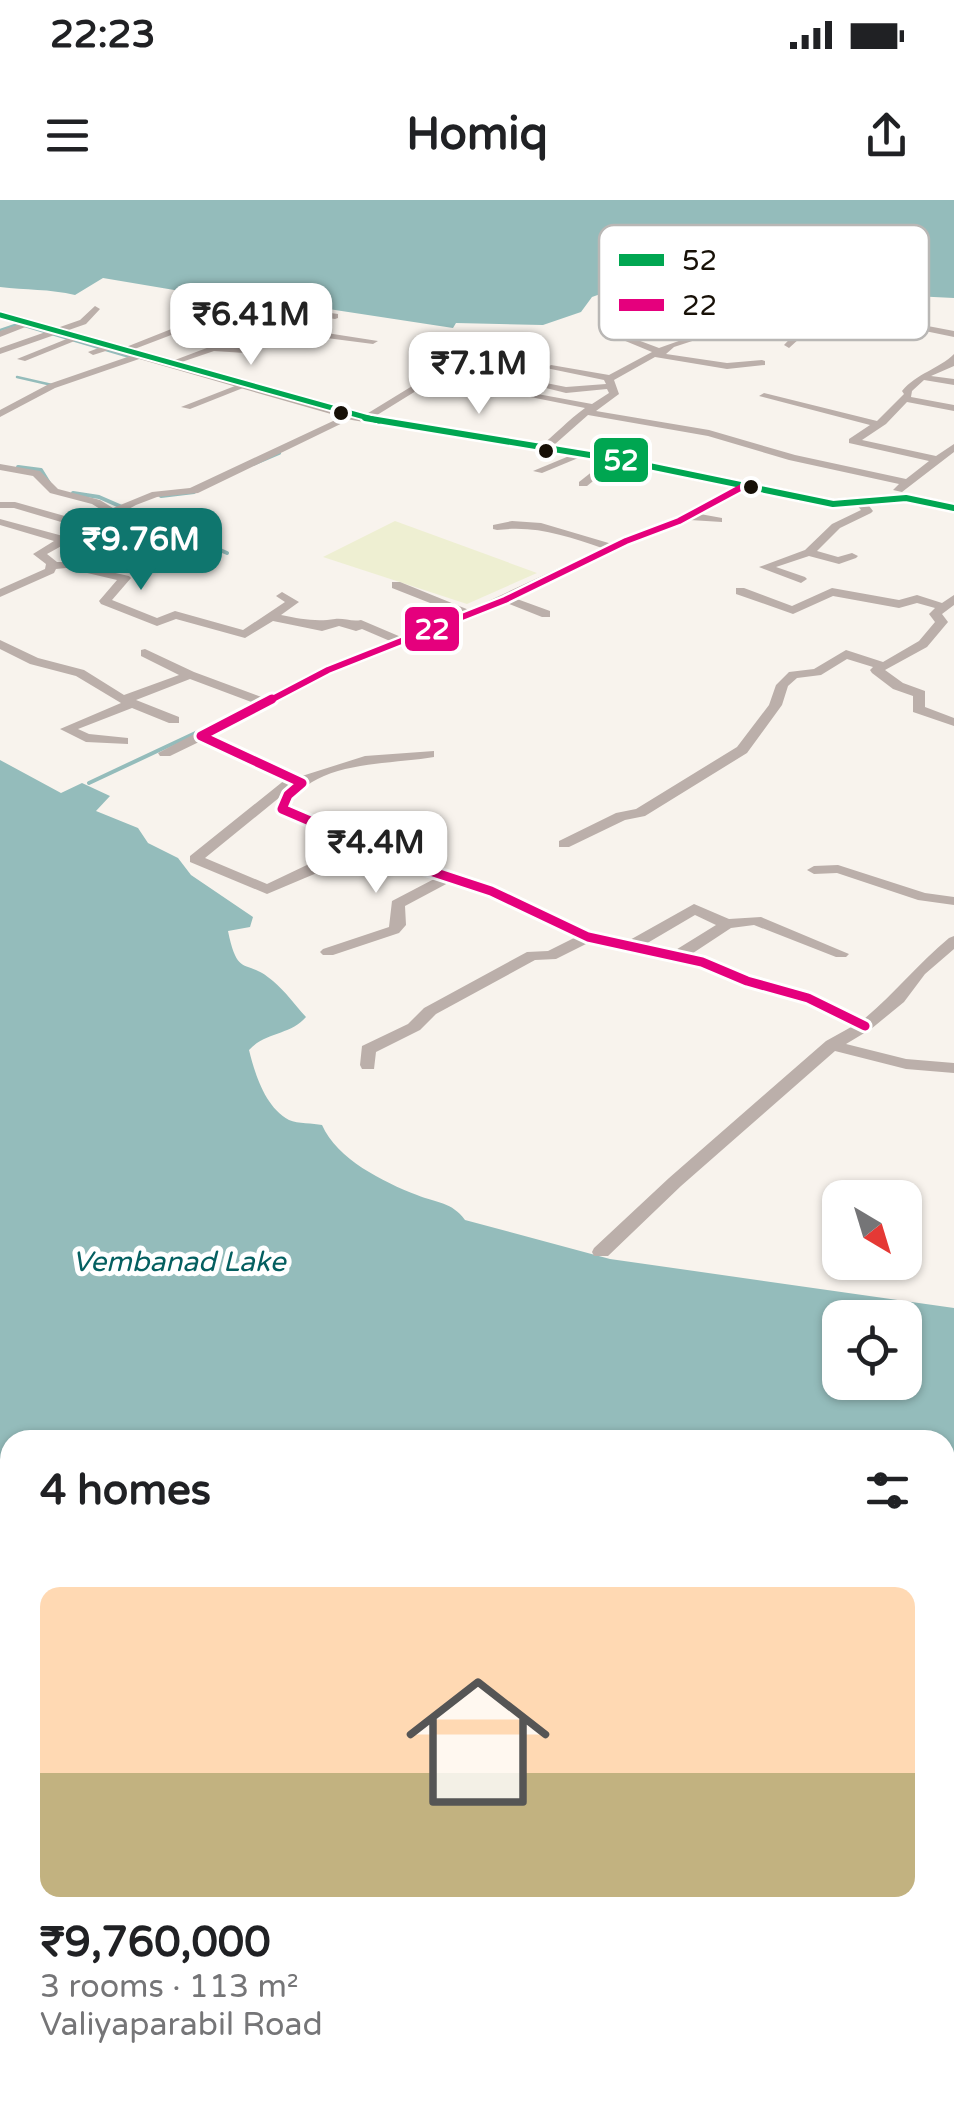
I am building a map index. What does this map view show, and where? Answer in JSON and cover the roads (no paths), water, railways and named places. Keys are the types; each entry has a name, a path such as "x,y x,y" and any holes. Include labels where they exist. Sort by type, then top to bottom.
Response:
{"main road":[{"path":"0,314 77,338 111,354 145,351 170,365 358,417 614,460 834,504 892,498 954,508"}],"street":[{"path":"0,414 52,386 145,351 229,302 335,316"},
{"path":"0,351 83,322 95,309"},
{"path":"214,348 242,351 306,312"},
{"path":"0,334 28,324"},
{"path":"281,329 373,342"},
{"path":"929,330 954,334"},
{"path":"170,365 244,332"},
{"path":"22,359 77,338"},
{"path":"625,340 659,354 728,366 762,363"},
{"path":"531,383 566,390 611,382 683,340"},
{"path":"788,345 793,340"},
{"path":"282,596 294,602 245,634 175,616 157,622 105,601 125,578 52,566 39,554 150,495 182,496 198,491 214,479 358,417 470,353"},
{"path":"935,460 854,443 904,398 914,382 950,364 954,357"},
{"path":"454,362 488,364"},
{"path":"550,368 611,382"},
{"path":"922,377 954,382"},
{"path":"542,450 614,394 611,382"},
{"path":"186,407 243,386"},
{"path":"510,392 709,433 794,458 905,482"},
{"path":"764,396 878,424"},
{"path":"904,398 954,408"},
{"path":"21,403 34,409"},
{"path":"583,484 635,443"},
{"path":"892,498 905,482 954,447"},
{"path":"538,471 578,456"},
{"path":"0,468 36,473 54,491 96,502 114,513"},
{"path":"165,753 262,702 309,686 401,641 506,599 688,516 742,487"},
{"path":"801,579 765,567 809,552 836,526 867,510 862,504"},
{"path":"0,505 15,505 90,527"},
{"path":"688,516 718,520"},
{"path":"0,522 64,540"},
{"path":"497,527 521,522 542,525 613,548"},
{"path":"809,552 839,561 852,556"},
{"path":"0,593 50,571 52,566"},
{"path":"396,585 468,614"},
{"path":"740,590 794,610 832,592 899,604 917,599 949,603"},
{"path":"506,599 546,614"},
{"path":"949,603 935,614 942,622 923,644 876,670 898,686 920,694 918,709 954,722"},
{"path":"272,616 322,627 339,622 356,627 367,620 401,641"},
{"path":"0,644 22,656 80,673 128,701 174,720"},
{"path":"145,653 262,702"},
{"path":"564,844 622,816 640,813 742,750 776,705 782,685 794,675 817,672 846,654 884,666"},
{"path":"123,741 86,738 67,729 190,675"},
{"path":"201,736 297,779 302,783 288,796 282,809 360,844 491,890 588,937 679,955 808,998 865,1026"},
{"path":"360,844 322,869 305,872 266,890 195,859 297,779 365,760 429,754"},
{"path":"814,870 838,869 924,897 954,901"},
{"path":"328,952 394,930 398,925 397,904 449,877"},
{"path":"631,946 694,909 727,924"},
{"path":"679,955 727,924 756,920 841,954"},
{"path":"368,1065 368,1050 414,1027 430,1012 532,955 551,956 588,937"},
{"path":"601,1252 832,1045 865,1026 954,941"},
{"path":"832,1045 906,1064 938,1063 954,1068"}],"water":[{"path":"0,200 954,200 954,298 929,297 929,225 599,225 599,295 592,297 581,312 543,325 456,323 453,328 322,308 288,309 103,278 75,295 0,287"},
{"name":"Vembanad Lake","path":"0,760 61,793 82,783 110,796 96,811 138,828 148,843 178,858 191,875 253,917 250,927 228,931 235,956 273,981 306,1017 249,1050 262,1089 281,1114 293,1121 322,1125 338,1148 376,1176 449,1206 465,1220 610,1259 898,1300 822,1300 822,1400 922,1400 922,1303 954,1308 954,1430 0,1430"}],"waterway":[{"path":"0,330 18,324 133,358"},
{"path":"17,377 52,385"},
{"path":"253,464 279,453"},
{"path":"18,467 41,470 49,483"},
{"path":"161,496 194,492"},
{"path":"73,493 99,497 227,553"},
{"path":"89,783 204,729"}]}
